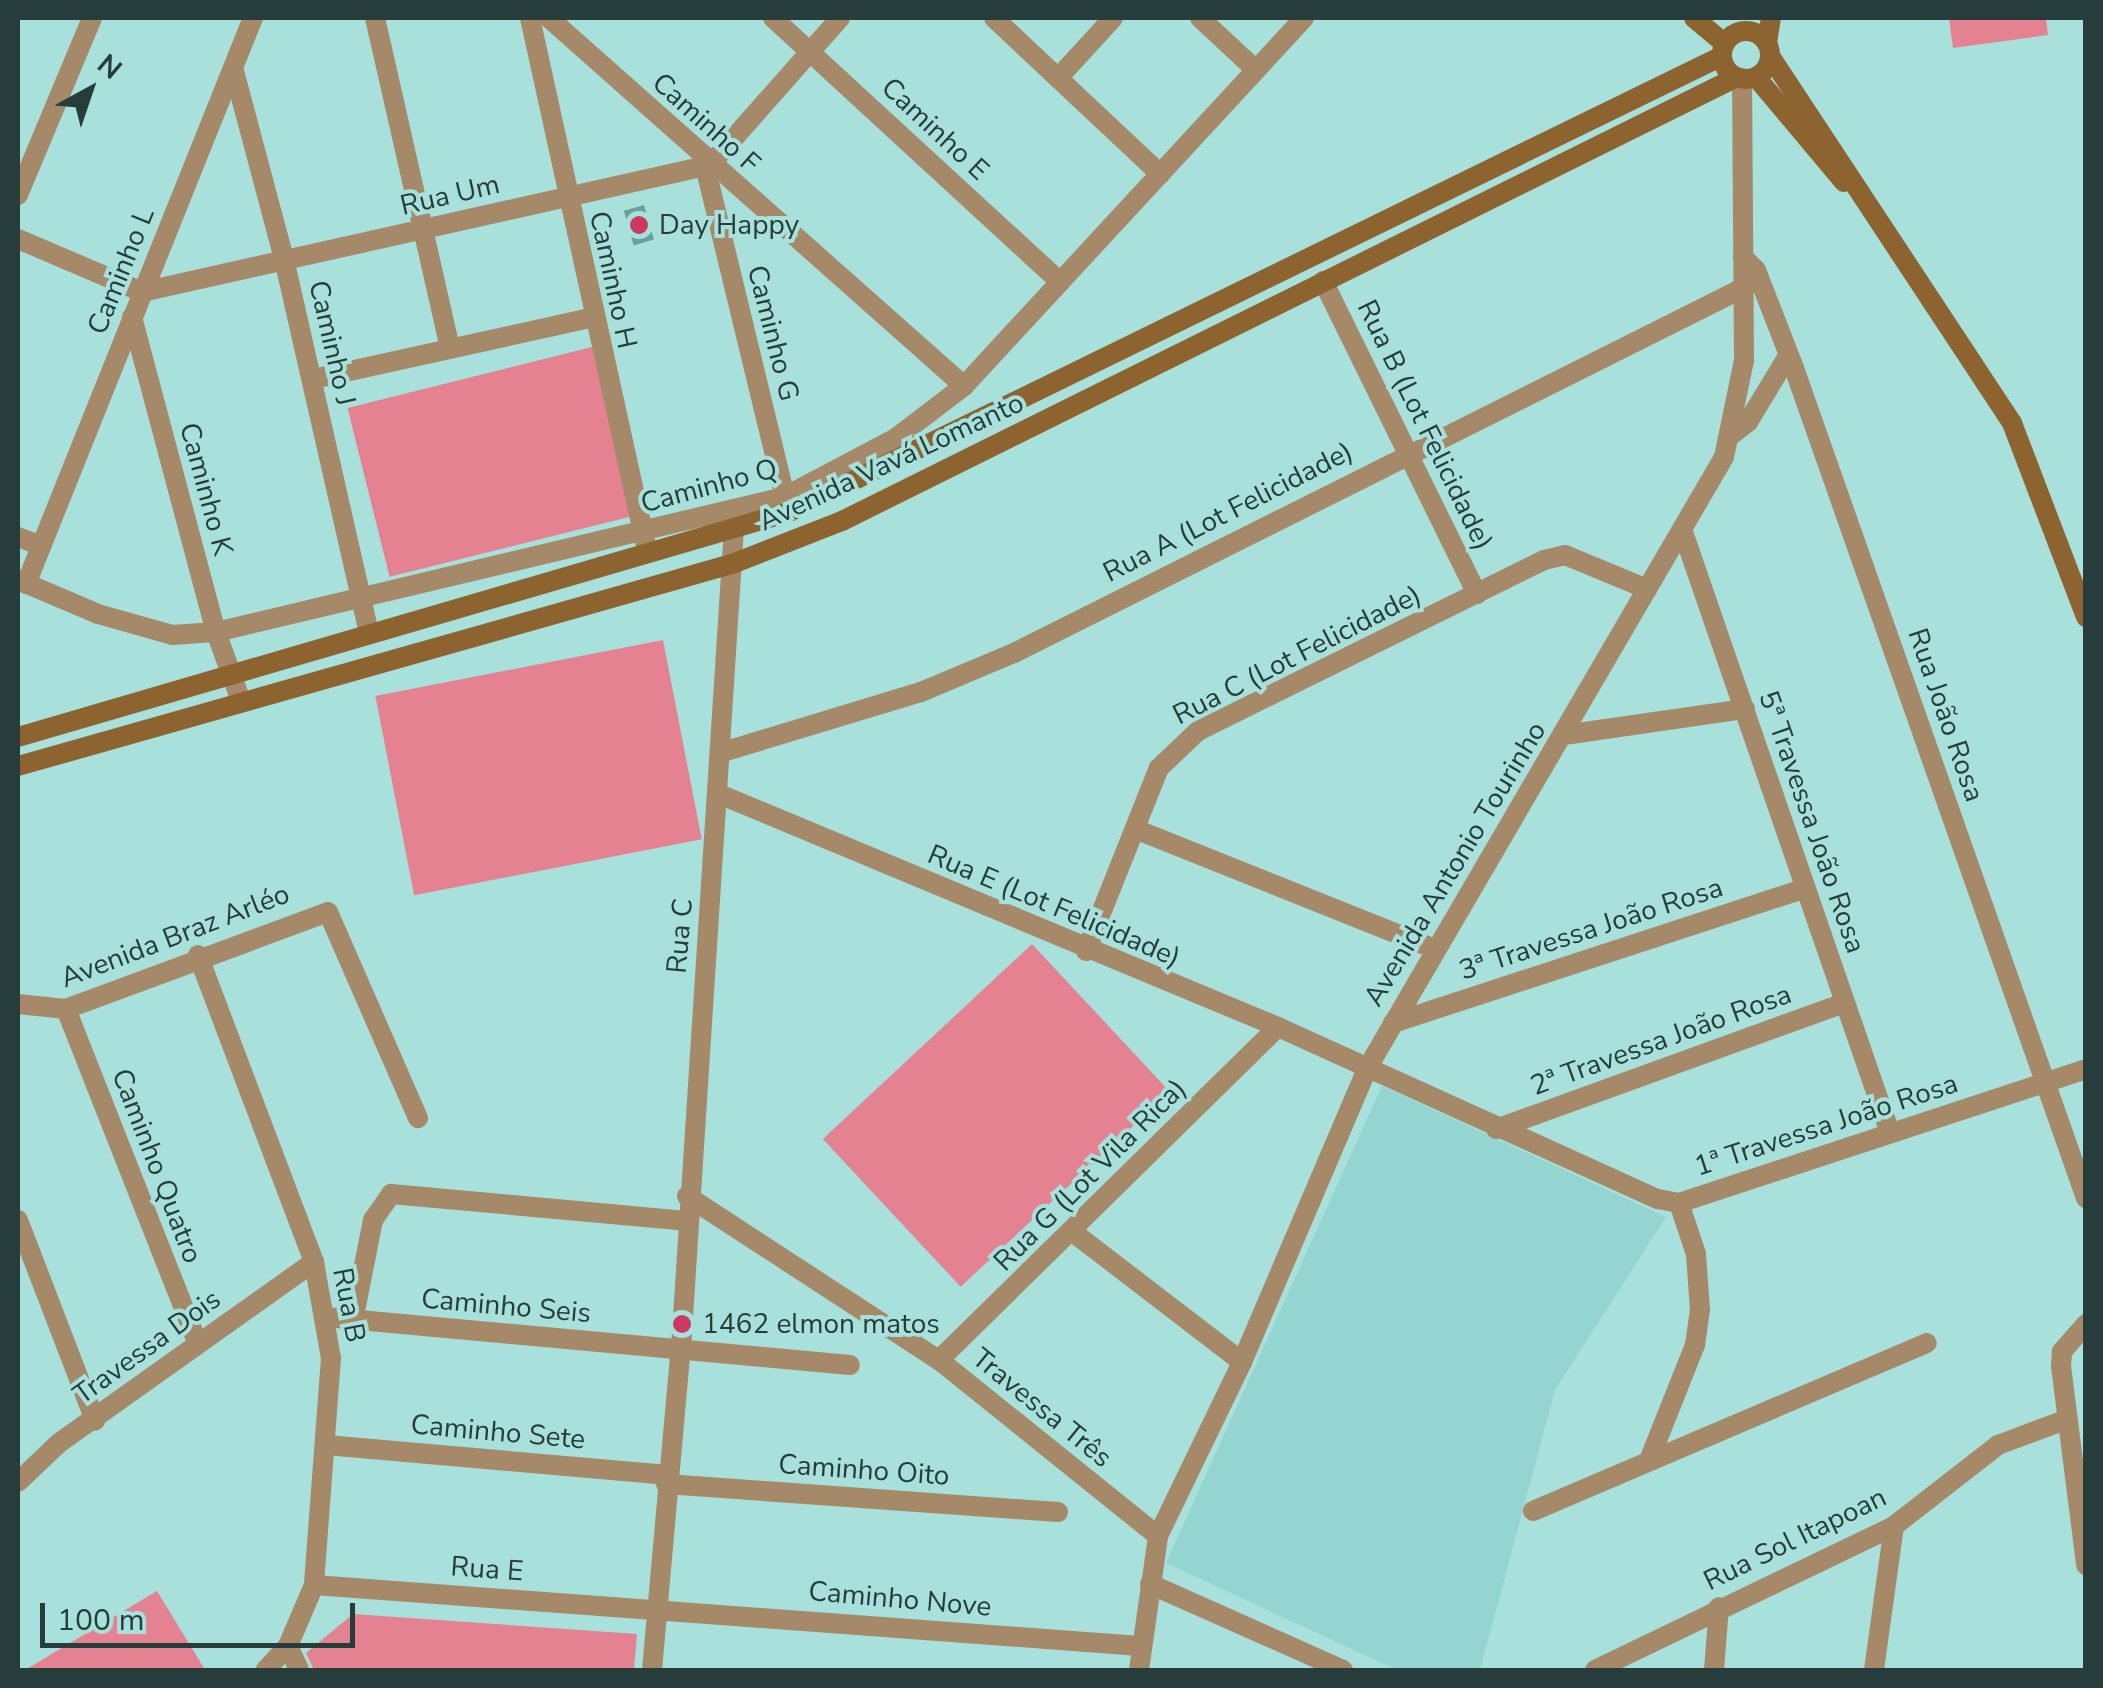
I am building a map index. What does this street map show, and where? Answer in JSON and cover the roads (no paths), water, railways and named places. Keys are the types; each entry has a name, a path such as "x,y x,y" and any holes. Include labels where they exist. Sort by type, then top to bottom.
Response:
{"street":[{"path":"18,195 92,18"},
{"name":"Caminho L","path":"22,582 40,546 253,18"},
{"path":"375,18 450,348"},
{"name":"Caminho H","path":"530,18 591,318 645,542"},
{"name":"Caminho F","path":"549,18 708,166 964,386"},
{"name":"Caminho E","path":"773,18 1060,282"},
{"path":"708,166 840,18"},
{"path":"994,18 1160,174"},
{"path":"1058,78 1113,18"},
{"path":"1200,18 1256,70"},
{"name":"Caminho Q","path":"22,582 98,614 172,635 216,632 358,597 645,542 787,504 896,438 964,386 1304,18"},
{"path":"1694,18 1745,78 1850,186"},
{"path":"1745,78 1769,50 1771,18"},
{"path":"1744,24 1769,50 1850,186 2012,422 2086,618"},
{"name":"Avenida Vavá Lomanto","path":"18,737 645,542 734,529 1723,50 1744,24"},
{"name":"Caminho J","path":"234,71 313,379 368,630"},
{"name":"Avenida Vavá Lomanto","path":"18,766 732,564 860,513 1324,281 1745,78"},
{"name":"Avenida Antonio Tourinho","path":"1138,1670 1158,1536 1242,1362 1368,1068 1647,588 1711,487 1730,436 1744,360 1745,78"},
{"name":"Rua Um","path":"142,292 708,166"},
{"name":"Caminho G","path":"708,166 787,504"},
{"path":"18,239 142,292"},
{"name":"Rua João Rosa","path":"1742,256 1756,270 1788,356 2086,1198"},
{"name":"Rua B (Lot Felicidade)","path":"1324,281 1477,594"},
{"name":"Rua A (Lot Felicidade)","path":"723,752 921,692 1014,653 1408,451 1745,287"},
{"name":"Caminho K","path":"132,318 216,632 242,701"},
{"path":"313,379 591,318"},
{"path":"1730,436 1754,414 1788,356"},
{"name":"Rua C","path":"652,1670 666,1479 681,1348 687,1196 723,752 734,529"},
{"name":"5ª Travessa João Rosa","path":"1683,532 1889,1130"},
{"path":"18,537 40,546"},
{"name":"Rua C (Lot Felicidade)","path":"1086,950 1159,768 1198,731 1565,555 1647,588"},
{"path":"1564,735 1746,709"},
{"name":"Rua E (Lot Felicidade)","path":"719,794 1086,950 1278,1026 1368,1068"},
{"path":"1136,829 1436,949"},
{"name":"3ª Travessa João Rosa","path":"1393,1023 1805,888"},
{"name":"Avenida Braz Arléo","path":"18,1004 66,1009 316,912 333,916 418,1118"},
{"name":"Rua B","path":"198,955 314,1262 331,1358 314,1585 288,1646 266,1670"},
{"name":"2ª Travessa João Rosa","path":"1496,1128 1844,1002"},
{"name":"Caminho Quatro","path":"66,1009 197,1342"},
{"name":"Rua G (Lot Vila Rica)","path":"939,1360 1074,1233 1278,1026"},
{"name":"1ª Travessa João Rosa","path":"1368,1068 1617,1186 1679,1203 1889,1130 2086,1069"},
{"path":"353,1321 373,1220 390,1194 688,1221"},
{"name":"Travessa Três","path":"687,1196 939,1360 1158,1536"},
{"path":"1650,1458 1695,1345 1700,1310 1696,1254 1679,1203"},
{"path":"18,1220 96,1421"},
{"path":"1074,1233 1242,1362"},
{"name":"Travessa Dois","path":"18,1482 35,1461 314,1262"},
{"name":"Caminho Seis","path":"326,1318 850,1365"},
{"path":"2086,1324 2062,1352 2086,1565"},
{"path":"1533,1511 1927,1343"},
{"name":"Rua Sol Itapoan","path":"1595,1670 1894,1526 1998,1446 2073,1427"},
{"name":"Caminho Sete","path":"326,1445 666,1479"},
{"name":"Caminho Oito","path":"666,1479 1058,1512"},
{"path":"1874,1670 1894,1526"},
{"path":"1150,1584 1343,1670"},
{"name":"Rua E","path":"314,1585 656,1608"},
{"name":"Caminho Nove","path":"656,1608 1140,1646"},
{"path":"1714,1670 1720,1608"},
{"path":"288,1646 298,1670"}],"place":[{"name":"Day Happy","path":"639,225"},
{"name":"1462 elmon matos","path":"682,1324"}]}
